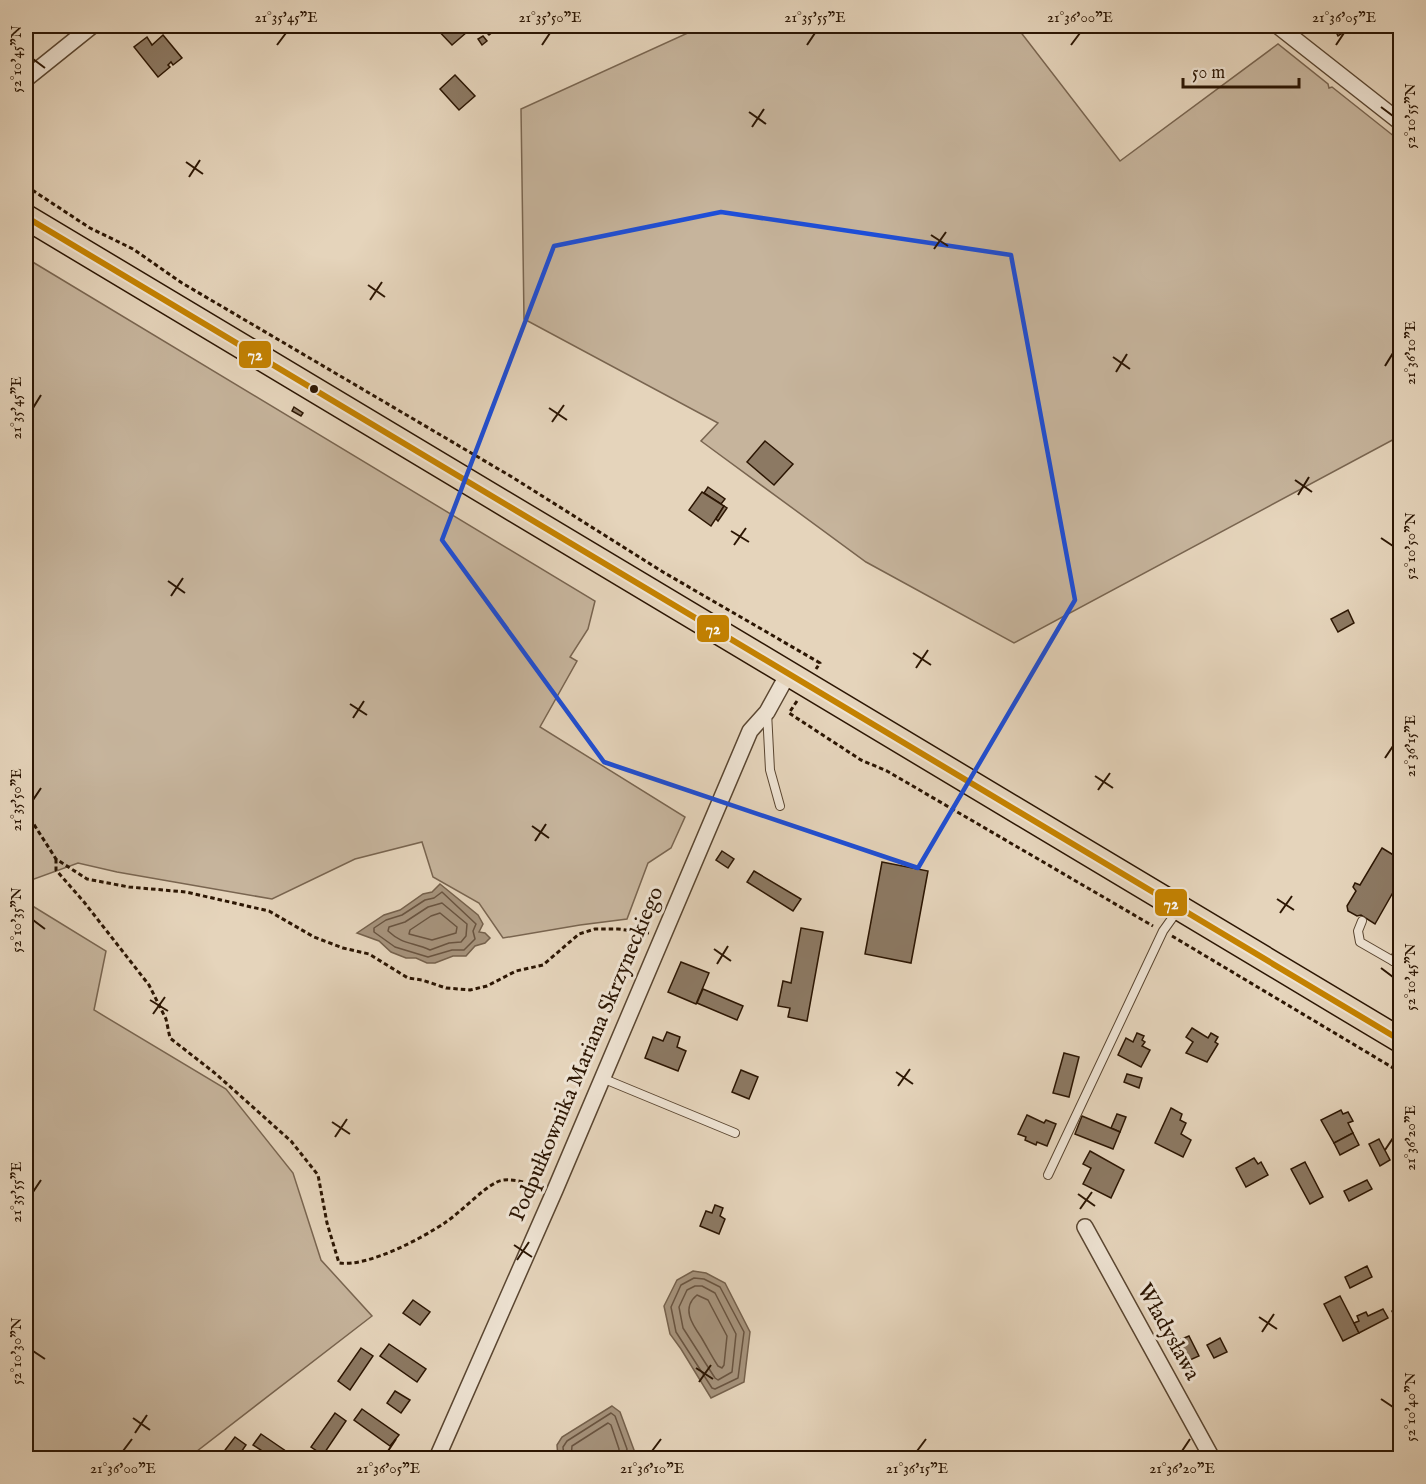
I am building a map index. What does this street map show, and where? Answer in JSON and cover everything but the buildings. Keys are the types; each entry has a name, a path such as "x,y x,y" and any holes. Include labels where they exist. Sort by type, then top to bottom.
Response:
{"main road":[{"path":"26,218 1401,1040"}],"street":[{"path":"26,79 92,26"},
{"path":"1278,26 1401,122"},
{"name":"Podpułkownika Mariana Skrzyneckiego","path":"437,1458 555,1190 750,730 767,712 788,674"},
{"name":"Władysława","path":"1085,1227 1212,1458"}],"lane":[{"path":"767,712 770,770 780,806"},
{"path":"1048,1175 1163,931 1179,908"},
{"path":"1362,921 1358,931 1360,942 1397,963 1401,949"},
{"path":"602,1078 735,1133"}],"path":[{"path":"26,186 90,228 133,249 182,283 503,472 663,573 820,663"},
{"path":"799,697 789,713 861,760 887,771 1401,1072"},
{"path":"26,812 56,860 87,879 129,887 186,892 269,911 314,937 343,948 369,954 408,978 446,988 470,990 487,986 516,971 543,965 579,934 595,929 618,929 662,935"},
{"path":"56,860 56,870 149,985 166,1019 170,1038 216,1074 291,1141 318,1175 327,1223 339,1263 349,1264 368,1260 414,1240 446,1222 498,1181 513,1180 555,1190"}],"highlighted area":[{"path":"721,212 1011,255 1075,600 918,868 604,762 442,540 554,246"}],"shaded area":[{"path":"703,26 1016,26 1120,161 1278,44 1328,84 1329,88 1332,87 1400,141 1400,436 1014,643 866,562 701,441 718,423 524,319 521,109"},
{"path":"26,258 595,601 588,629 570,657 577,661 540,727 685,817 671,848 648,863 627,919 503,938 479,903 433,877 422,842 355,859 272,899 78,863 26,882"},
{"path":"26,902 106,951 94,1010 226,1089 293,1173 321,1260 372,1316 188,1458 26,1458"}],"water":[{"path":"440,884 478,915 483,924 479,932 485,933 490,938 485,943 475,946 466,956 453,956 435,963 427,963 391,952 379,941 357,933 384,915 400,910 423,894 432,892"},
{"path":"693,1271 706,1273 725,1283 750,1332 744,1382 711,1398 670,1334 664,1306 677,1280"},
{"path":"612,1406 620,1412 634,1450 630,1458 558,1458 557,1445 562,1437"}],"transit line":[{"name":"72","path":"26,217 1400,1040"}]}
